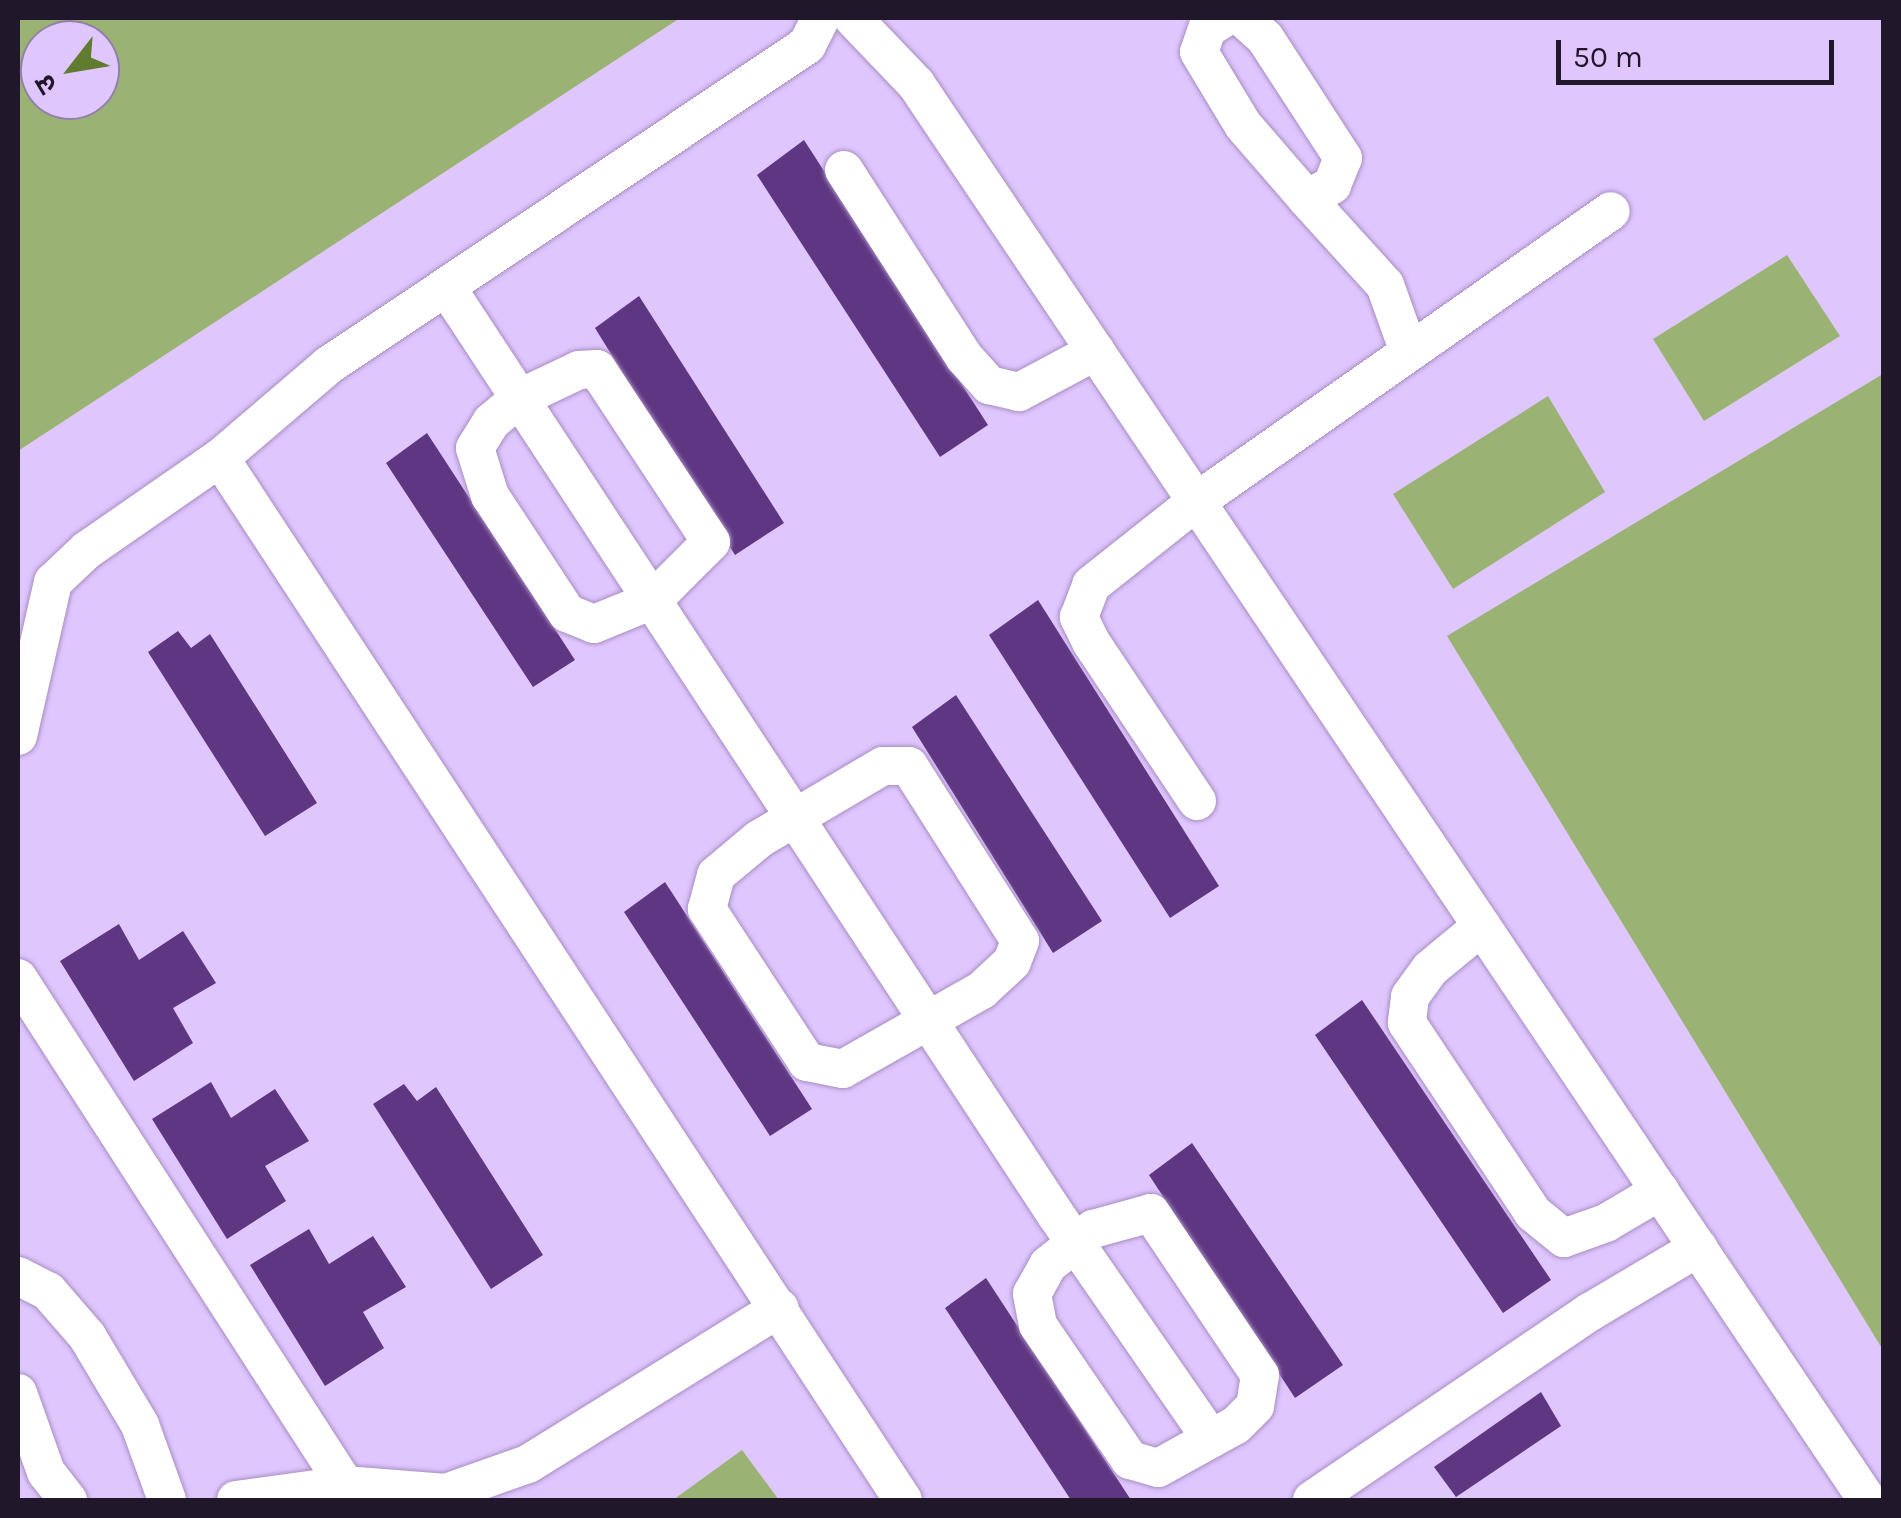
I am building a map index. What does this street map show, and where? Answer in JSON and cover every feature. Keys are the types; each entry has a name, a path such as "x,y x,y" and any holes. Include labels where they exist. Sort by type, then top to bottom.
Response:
{"street":[{"path":"18,736 53,582 87,550 220,458 329,366 807,45 821,18"},
{"path":"853,18 916,84 1867,1500"},
{"path":"1224,18 1207,29 1198,52 1243,125 1385,285 1409,352"},
{"path":"1243,18 1265,38 1344,158 1332,185 1307,199"},
{"path":"844,170 964,357 989,385 1019,392 1096,351"},
{"path":"1198,800 1079,617 1091,585 1196,502 1611,211"},
{"path":"447,288 1075,1242 1210,1439"},
{"path":"598,369 711,542 653,600 594,624 567,613 509,525 490,496 475,448 491,422 520,398 579,370 598,369"},
{"path":"220,458 780,1308 902,1500"},
{"path":"883,766 910,766 1020,941 1012,962 982,990 843,1069 808,1062 759,994 708,910 716,875 795,816 883,766"},
{"path":"1482,926 1430,968 1410,996 1407,1023 1532,1212 1564,1238 1606,1223 1660,1191"},
{"path":"18,978 346,1485"},
{"path":"1152,1213 1260,1375 1255,1406 1210,1439 1158,1468 1130,1460 1038,1325 1032,1294 1048,1265 1075,1242 1120,1218 1152,1213"},
{"path":"1312,1500 1590,1312 1698,1248"},
{"path":"18,1276 48,1291 87,1336 140,1425 167,1500"},
{"path":"236,1500 346,1485 452,1497 528,1464 780,1308"},
{"path":"18,1393 46,1472 68,1500"}],"green space":[{"path":"18,18 680,18 18,451"},
{"path":"1787,255 1840,336 1704,421 1653,339"},
{"path":"1883,374 1883,1350 1447,636"},
{"path":"1548,396 1605,492 1453,589 1393,494"},
{"path":"742,1450 779,1500 673,1500"}],"building":[{"path":"804,140 988,425 940,457 757,175"},
{"path":"639,296 784,523 735,555 595,328"},
{"path":"427,433 575,660 533,687 386,463"},
{"path":"1038,600 1219,886 1170,918 989,635"},
{"path":"178,631 191,648 210,634 317,803 265,836 148,652"},
{"path":"956,695 1102,921 1053,953 912,727"},
{"path":"665,882 812,1109 770,1136 624,912"},
{"path":"119,924 139,960 183,931 216,983 173,1008 193,1043 134,1081 60,961"},
{"path":"1362,1000 1551,1280 1503,1313 1315,1035"},
{"path":"211,1082 231,1118 275,1089 309,1141 265,1166 286,1201 227,1239 152,1119"},
{"path":"404,1084 417,1101 436,1087 543,1255 491,1289 373,1104"},
{"path":"1192,1143 1343,1365 1295,1398 1149,1175"},
{"path":"309,1229 329,1264 373,1236 406,1287 363,1312 384,1348 325,1386 250,1265"},
{"path":"986,1278 1131,1500 1071,1500 945,1308"},
{"path":"1541,1392 1561,1426 1456,1497 1434,1467"}]}
